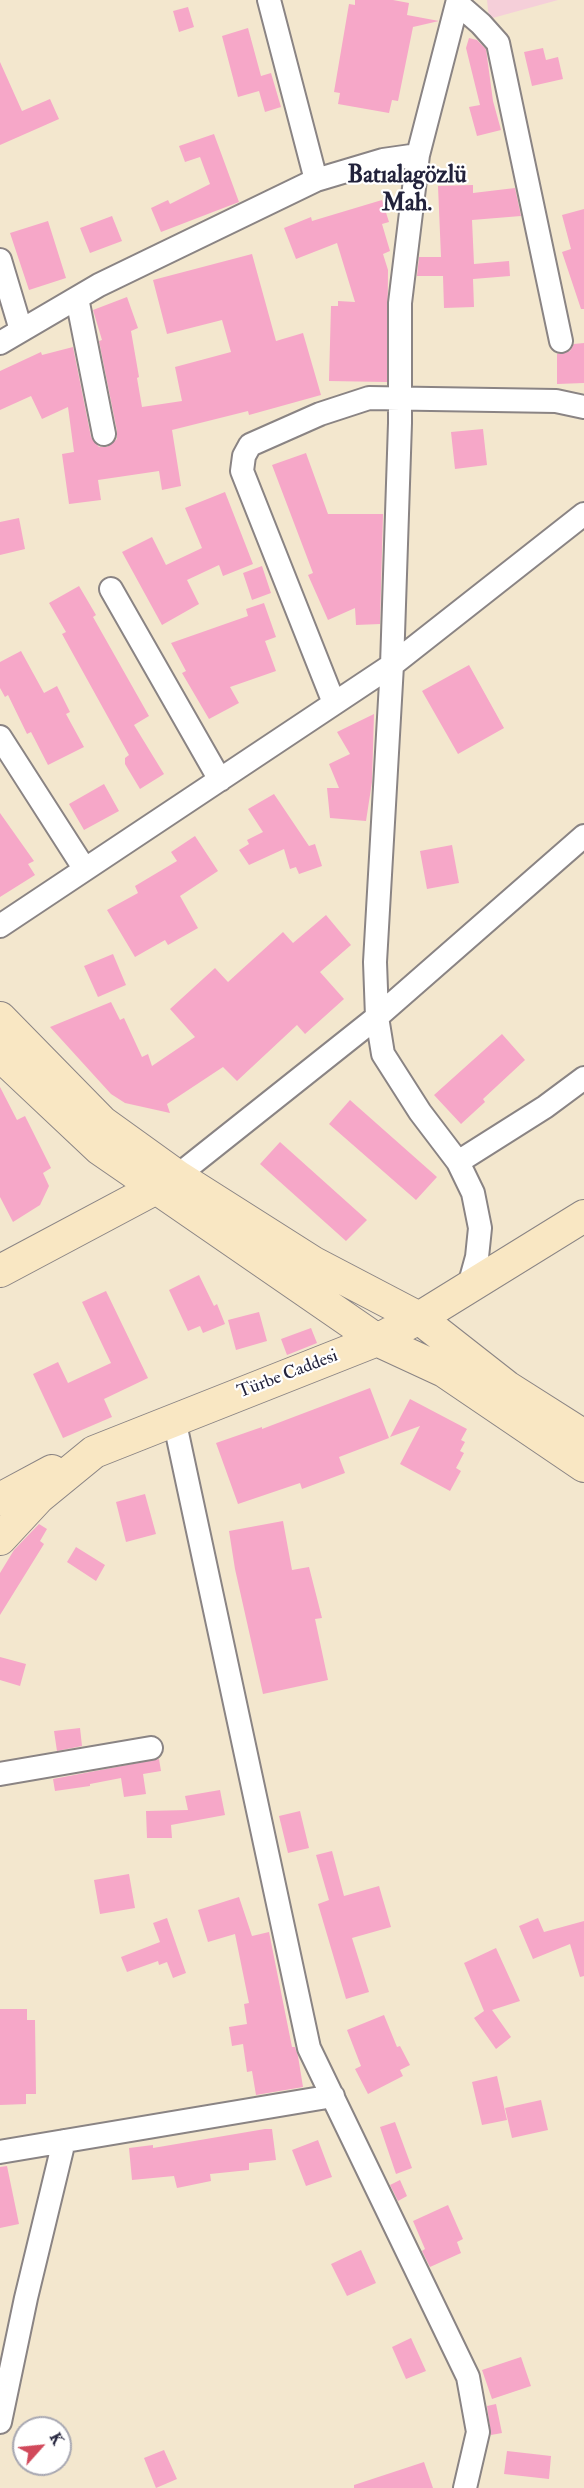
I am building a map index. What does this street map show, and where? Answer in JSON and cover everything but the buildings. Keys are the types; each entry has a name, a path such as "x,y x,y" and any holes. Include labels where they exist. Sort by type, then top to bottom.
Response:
{"main road":[{"path":"0,1018 102,1122 166,1182 377,1340 444,1371 584,1466"},
{"path":"0,1056 100,1149 419,1318 507,1388 584,1436"},
{"path":"0,1271 166,1182"},
{"name":"Türbe Caddesi","path":"0,1539 39,1497 94,1452 377,1340 419,1318 584,1216"},
{"path":"0,1499 94,1452"}],"street":[{"path":"269,0 316,180"},
{"path":"469,1286 477,1257 480,1228 473,1193 458,1162 420,1112 383,1054 376,1017 375,962 380,833 392,665 400,398 400,303 418,155 458,2 498,43 561,341"},
{"path":"0,343 77,298 224,223 316,180 383,160 418,155"},
{"path":"0,260 21,330"},
{"path":"77,298 104,434"},
{"path":"334,703 242,471 244,456 250,445 320,414 369,398 556,400 584,406"},
{"path":"0,926 392,665 584,514"},
{"path":"111,589 220,780"},
{"path":"0,737 84,868"},
{"path":"166,1182 376,1017 584,836"},
{"path":"458,1162 545,1107 584,1078"},
{"path":"174,1419 309,2048 468,2377 478,2433 465,2488"},
{"path":"0,1774 151,1748"},
{"path":"0,2152 333,2096"},
{"path":"0,2422 26,2298 64,2141"}],"shaded area":[{"path":"487,0 558,0 489,19"}],"district":[{"name":"Batıalagözlü Mah.","path":"407,191"}]}
